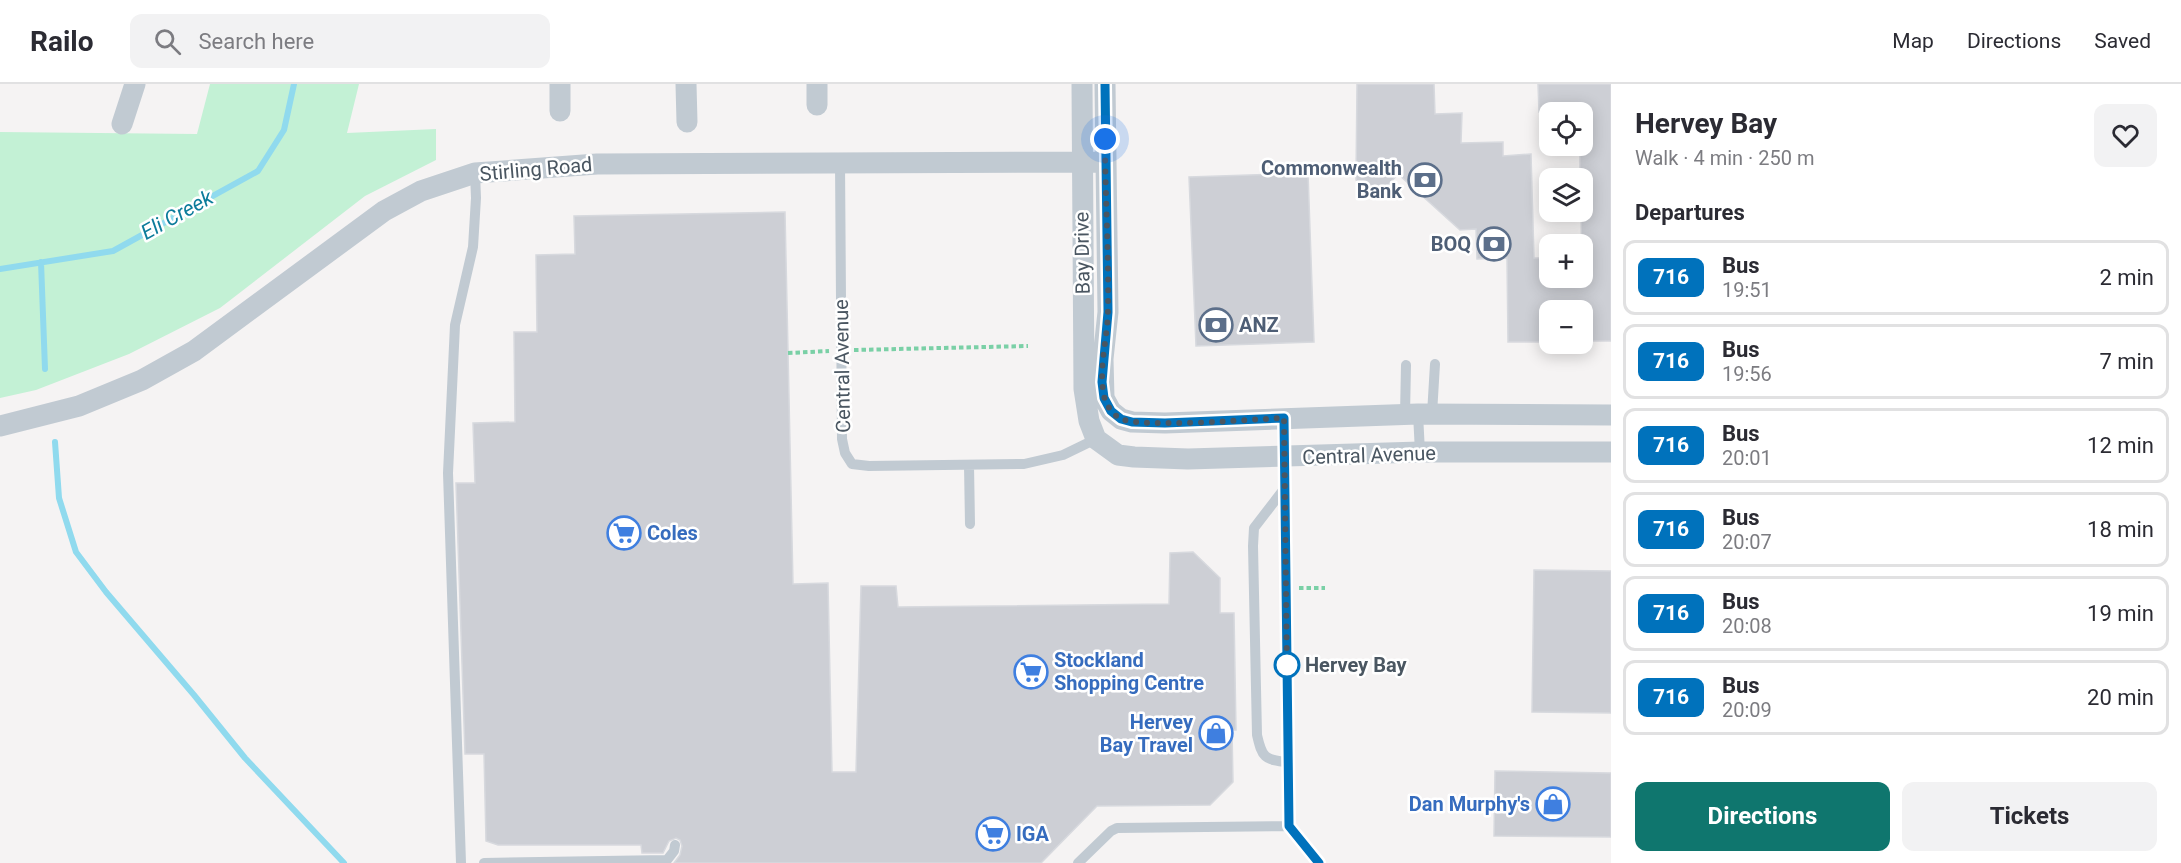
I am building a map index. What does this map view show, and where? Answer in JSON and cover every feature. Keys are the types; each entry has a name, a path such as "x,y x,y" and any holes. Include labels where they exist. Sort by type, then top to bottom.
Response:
{"street":[{"path":"122,124 135,84"},
{"path":"560,84 560,111"},
{"path":"687,84 687,122"},
{"name":"Bay Drive","path":"1082,84 1084,389 1093,430"},
{"name":"Bay Drive","path":"1105,84 1108,312 1102,382 1104,398 1111,411"},
{"name":"Stirling Road","path":"0,426 79,406 142,380 194,351 384,211 421,191 475,173 597,164 1105,162"},
{"name":"Central Avenue","path":"1111,411 1121,419 1132,422 1165,423 1418,414 1611,415"},
{"name":"Central Avenue","path":"1093,430 1118,455 1134,458 1283,458 1420,452 1611,452"}],"lane":[{"name":"Central Avenue","path":"840,162 842,439 845,453 852,464 869,466 1024,464 1046,460 1093,430"},
{"path":"461,863 448,472 455,325 473,247 475,173"},
{"path":"1418,414 1435,364"},
{"path":"1406,365 1418,414 1420,452"},
{"path":"1284,418 1289,826 1319,863"},
{"path":"969,465 970,524"},
{"path":"1284,489 1254,528 1253,546 1257,735 1261,753 1270,760 1288,762"},
{"path":"1078,863 1117,828 1289,826"},
{"path":"484,863 667,860 674,851 675,845"}],"path":[{"path":"788,353 1028,346"},
{"path":"1286,588 1325,588"}],"green space":[{"path":"210,84 359,84 347,133 436,129 436,160 365,196 220,308 129,354 36,390 0,398 0,132 197,134"}],"building":[{"path":"1357,84 1434,84 1435,114 1462,113 1461,143 1503,142 1503,156 1531,154 1534,258 1539,258 1539,288 1593,288 1593,234 1581,234 1581,222 1593,222 1593,168 1580,168 1580,156 1593,156 1593,102 1539,102 1539,112 1538,84 1611,84 1611,341 1593,341 1593,300 1539,300 1539,342 1508,342 1507,258 1477,259 1476,229 1460,230 1398,174 1376,199 1356,180"},
{"path":"1308,173 1314,342 1196,346 1189,177"},
{"name":"Coles","path":"785,212 793,584 828,583 832,772 856,772 861,586 896,586 898,607 1169,604 1170,553 1193,552 1220,578 1220,613 1234,613 1236,730 1232,730 1233,782 1210,805 1097,806 1041,863 674,863 680,855 682,846 680,840 676,838 669,841 663,853 642,853 641,845 498,845 486,841 484,754 465,754 456,483 475,483 473,423 515,422 514,332 537,332 536,255 575,254 574,216"},
{"path":"1534,570 1611,571 1611,713 1532,712"},
{"name":"Dan Murphy's","path":"1495,771 1611,773 1611,837 1494,836"}],"waterway":[{"name":"Eli Creek","path":"0,269 113,251 258,171 284,130 294,84"},
{"path":"41,262 45,369"},
{"path":"55,442 59,498 76,552 106,592 245,758 344,863"}],"bus line":[{"name":"716","path":"1105,84 1108,312 1103,359 1104,398 1111,411 1121,419 1132,422 1165,423 1284,418 1289,826 1319,863"}],"place":[{"name":"Commonwealth Bank","path":"1425,180"},
{"name":"BOQ","path":"1494,244"},
{"name":"ANZ","path":"1216,325"},
{"name":"Coles","path":"624,533"},
{"name":"Hervey Bay","path":"1287,665"},
{"name":"Stockland Shopping Centre","path":"1031,672"},
{"name":"Hervey Bay Travel","path":"1216,733"},
{"name":"Dan Murphy's","path":"1553,804"},
{"name":"IGA","path":"993,834"}],"route":[{"path":"1105,139 1108,312 1103,359 1104,398 1111,411 1121,419 1132,422 1165,423 1284,418 1287,675 1287,665"}]}
